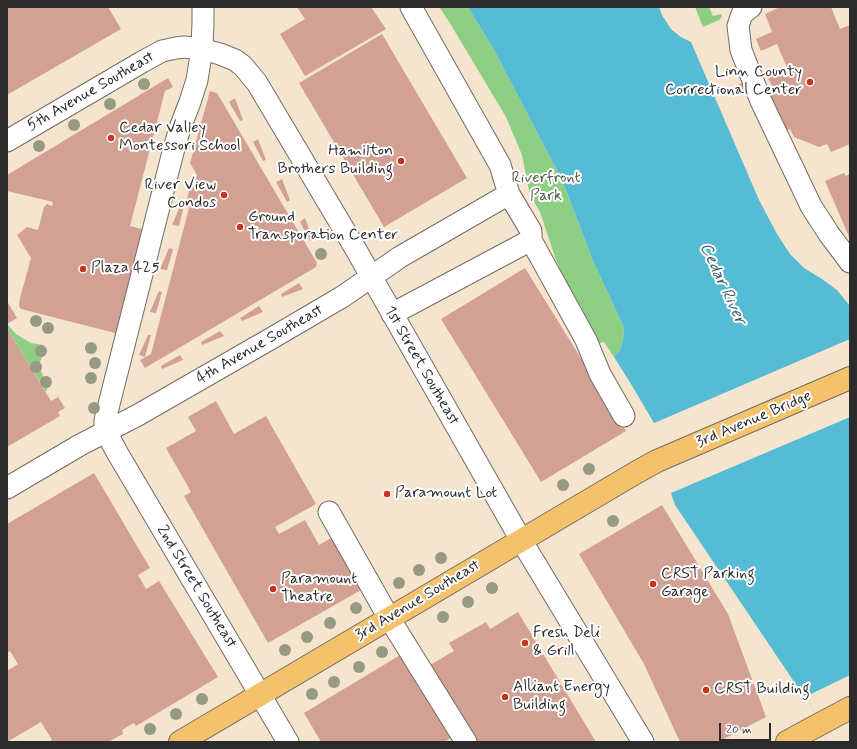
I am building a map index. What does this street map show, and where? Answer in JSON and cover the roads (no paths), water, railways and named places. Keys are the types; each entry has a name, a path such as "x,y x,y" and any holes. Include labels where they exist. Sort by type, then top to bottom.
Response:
{"main road":[{"name":"3rd Avenue Bridge","path":"657,461 850,378"},
{"name":"3rd Avenue Southeast","path":"180,742 657,461"},
{"path":"787,742 850,708"}],"street":[{"path":"106,432 105,425 107,413 178,134 194,91 202,49 204,22 203,7"},
{"path":"392,314 527,242 531,231 509,194 500,165 411,7"},
{"path":"751,7 742,14 738,26 741,50 761,101 811,206 850,262"},
{"name":"5th Avenue Southeast","path":"7,141 154,54 184,47 202,49"},
{"name":"1st Street Southeast","path":"202,49 235,60 244,66 257,83 371,277 521,540 642,742"},
{"name":"4th Avenue Southeast","path":"7,488 80,445 138,415 272,338 342,297 400,257 509,194"},
{"path":"527,242 586,340 600,374 624,416"},
{"name":"2nd Street Southeast","path":"106,432 288,742"},
{"path":"328,512 389,618 466,742"}],"water":[{"name":"Cedar River","path":"468,7 659,7 671,29 681,37 691,42 759,200 777,234 790,254 804,268 837,290 850,306 850,742 828,742 807,696 803,695 675,505 654,423 614,357 620,350 623,339 624,329 620,319 593,261 562,180 494,50"}],"place":[{"name":"Linn County Correctional Center","path":"810,82"},
{"name":"Cedar Valley Montessori School","path":"111,138"},
{"name":"Hamilton Brothers Building","path":"401,161"},
{"name":"River View Condos","path":"224,195"},
{"name":"Ground Transporation Center","path":"240,227"},
{"name":"Plaza 425","path":"83,269"},
{"name":"Paramount Lot","path":"387,494"},
{"name":"CRST Parking Garage","path":"653,584"},
{"name":"Paramount Theatre","path":"273,589"},
{"name":"Fresh Deli & Grill","path":"525,643"},
{"name":"CRST Building","path":"706,690"},
{"name":"Alliant Energy Building","path":"505,697"}],"park label":[{"name":"Riverfront Park","path":"546,188"}]}
